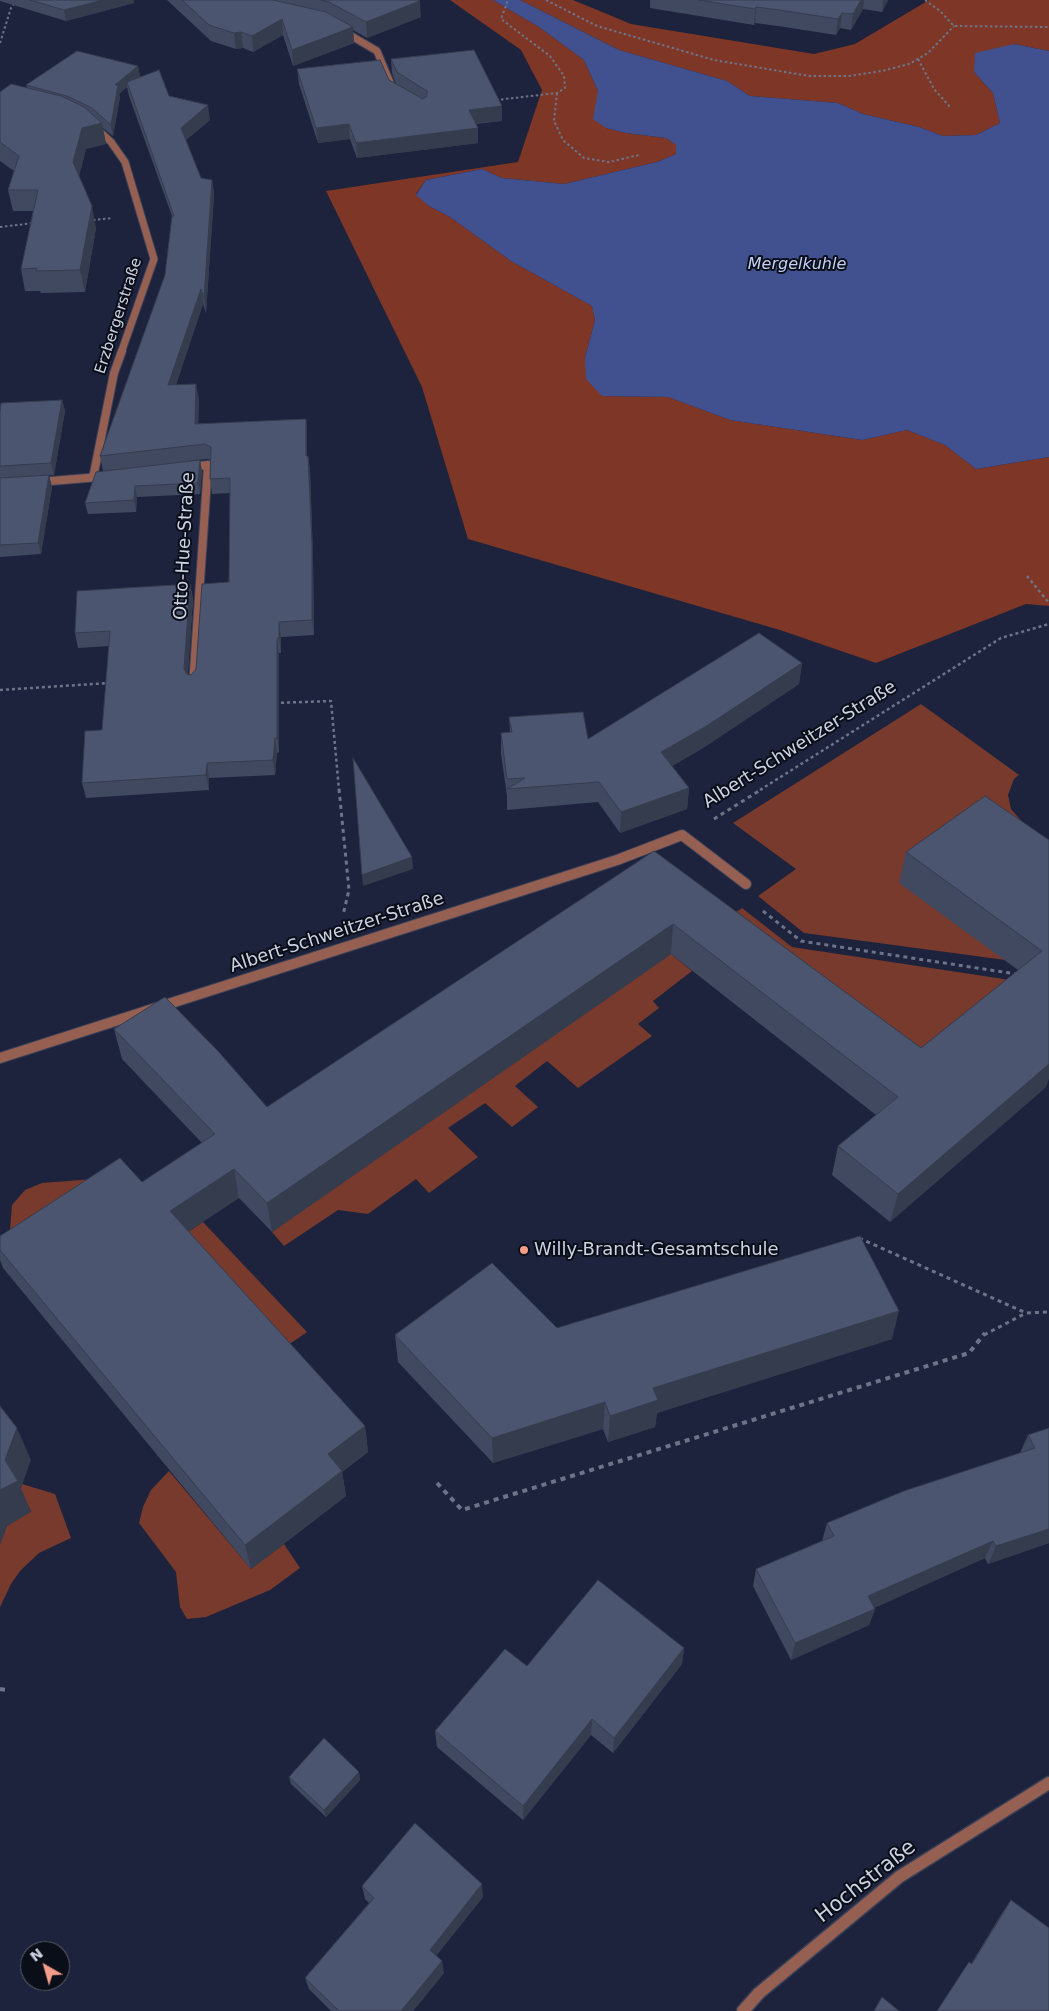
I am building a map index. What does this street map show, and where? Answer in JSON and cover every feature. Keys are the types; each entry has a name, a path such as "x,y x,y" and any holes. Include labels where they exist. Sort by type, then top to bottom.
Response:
{"street":[{"path":"336,27 377,51 393,90 401,94"},
{"name":"Erzbergerstraße","path":"91,124 111,142 125,162 154,259 114,373 93,478"},
{"name":"Otto-Hue-Straße","path":"179,468 208,465 193,684"},
{"path":"28,482 112,476"},
{"path":"682,835 746,884"},
{"name":"Albert-Schweitzer-Straße","path":"0,1058 617,860 682,835"},
{"name":"Hochstraße","path":"743,2011 760,1993 899,1877 1049,1784"}],"path":[{"path":"0,43 12,8 17,0"},
{"path":"491,100 557,93 565,88 564,76 550,56 501,19 508,0"},
{"path":"546,0 596,26 714,60 809,76 849,76 882,71 908,64 928,54 954,26"},
{"path":"925,0 940,11 954,26 1049,27"},
{"path":"918,59 934,88 951,108"},
{"path":"557,93 554,120 563,140 584,158 609,162 639,155"},
{"path":"92,220 140,217"},
{"path":"0,227 35,223"},
{"path":"1027,576 1049,603"},
{"name":"Albert-Schweitzer-Straße","path":"682,835 718,817 1001,638 1049,624"},
{"path":"0,690 117,683"},
{"path":"272,703 331,701 349,890 341,924"},
{"path":"746,884 751,902 801,941 1018,974"},
{"path":"859,1238 1026,1314"},
{"path":"437,1483 462,1510 969,1353 986,1332 1026,1314 1049,1312"},
{"path":"0,1689 7,1690"}],"shaded area":[{"path":"450,0 493,0 539,27 584,60 598,91 606,128 626,133 666,138 676,145 676,154 657,162 564,184 502,178 482,169 426,180 416,194 429,206 450,217 511,261 592,306 595,320 585,358 602,396 668,397 730,420 862,440 907,430 945,445 976,469 1049,457 1049,606 1026,604 876,663 780,630 468,539 422,387 326,191 518,162 542,90 521,50"},
{"path":"520,0 573,0 631,24 814,54 855,44 929,0 1049,0 1049,51 1014,44 974,72 993,93 1000,123 976,135 943,136 919,127 863,114 838,103 750,96 727,81 619,50"},
{"path":"921,704 1019,775 1014,779 1008,795 1011,809 1024,824 1013,961 804,933 758,896 796,869 733,823"},
{"path":"742,908 792,947 1030,983 914,1077 714,928"},
{"path":"671,954 692,971 653,1001 659,1008 638,1024 652,1036 578,1088 547,1061 515,1086 538,1107 512,1127 485,1103 448,1128 478,1157 429,1193 416,1179 368,1214 338,1210 284,1246 272,1232"},
{"path":"119,1177 8,1254 12,1205 25,1190 42,1183"},
{"path":"203,1222 307,1332 278,1352 177,1239"},
{"path":"169,1471 251,1569 284,1544 300,1568 270,1590 206,1617 187,1619 180,1607 176,1572 139,1523 143,1507 151,1490"},
{"path":"22,1484 55,1494 71,1538 39,1553 20,1571 11,1584 0,1607 0,1544 7,1526 31,1511 20,1491"}],"water":[{"name":"Mergelkuhle","path":"493,0 520,0 619,50 727,81 750,96 838,103 863,114 919,127 943,136 976,135 1000,123 993,93 974,72 975,53 1014,44 1049,51 1049,457 976,469 945,445 907,430 862,440 730,420 668,397 602,396 586,379 585,358 595,320 592,306 511,261 450,217 429,206 416,195 426,180 482,169 502,178 564,184 657,162 676,154 676,145 666,138 626,133 606,128 593,119 598,91 584,60 539,27"}],"building":[{"path":"30,0 103,0 64,10"},
{"path":"182,0 273,0 326,12 353,27 292,50 282,19 252,36 241,32 234,33 209,25"},
{"path":"321,0 420,1 366,22 329,2"},
{"path":"699,0 861,0 853,14 842,13 838,19"},
{"path":"474,50 502,106 469,110 478,128 356,143 349,124 316,128 297,69 380,60 389,80 423,99 427,96 427,91 397,72 391,59"},
{"path":"77,51 138,66 115,85 118,85 111,125 92,108 67,96 26,85"},
{"path":"159,70 169,96 208,105 181,128 201,178 212,180 204,298 201,289 168,385 196,384 195,424 306,419 306,456 308,456 312,544 312,620 279,622 279,638 277,638 277,738 275,738 273,760 207,763 206,775 82,783 85,731 102,730 110,631 75,633 77,591 190,584 184,669 187,674 191,675 196,669 202,584 229,582 230,478 210,479 211,447 205,444 100,456 165,275 172,216 174,216 127,82"},
{"path":"11,84 61,96 84,107 102,123 82,128 73,162 92,206 80,270 36,271 37,268 21,269 38,190 8,190 19,156 0,142 0,92"},
{"path":"62,400 51,463 0,466 1,403"},
{"path":"200,460 198,483 135,486 134,500 85,503 96,472"},
{"path":"49,475 38,543 0,545 0,478"},
{"path":"759,633 802,663 705,727 661,752 689,788 621,812 599,782 507,789 525,778 507,779 501,733 512,732 509,717 583,712 588,739"},
{"path":"353,758 412,857 362,875"},
{"path":"985,796 1049,840 1049,1064 898,1194 838,1146 898,1097 673,924 267,1203 234,1169 170,1211 365,1426 328,1454 342,1471 245,1545 0,1250 0,1236 120,1158 142,1182 215,1134 114,1029 165,997 217,1050 267,1107 654,851 921,1048 1042,951 906,852"},
{"path":"860,1236 899,1311 653,1388 658,1400 610,1416 605,1402 492,1438 395,1335 492,1263 557,1328"},
{"path":"0,1406 17,1428 5,1460 18,1481 0,1490"},
{"path":"1049,1428 1049,1529 996,1546 993,1541 868,1596 875,1609 795,1643 756,1569 834,1536 827,1523 904,1491 1035,1448 1028,1435"},
{"path":"598,1580 684,1648 614,1738 592,1719 523,1806 435,1731 505,1649 527,1666"},
{"path":"324,1738 359,1772 324,1810 289,1777"},
{"path":"415,1823 482,1884 430,1950 442,1961 401,2011 339,2011 305,1978 374,1898 362,1886"},
{"path":"1011,1900 1049,1928 1049,2011 937,2011 969,1962 972,1964"},
{"path":"882,1997 899,2011 874,2011"}],"place":[{"name":"Willy-Brandt-Gesamtschule","path":"524,1250"}]}
